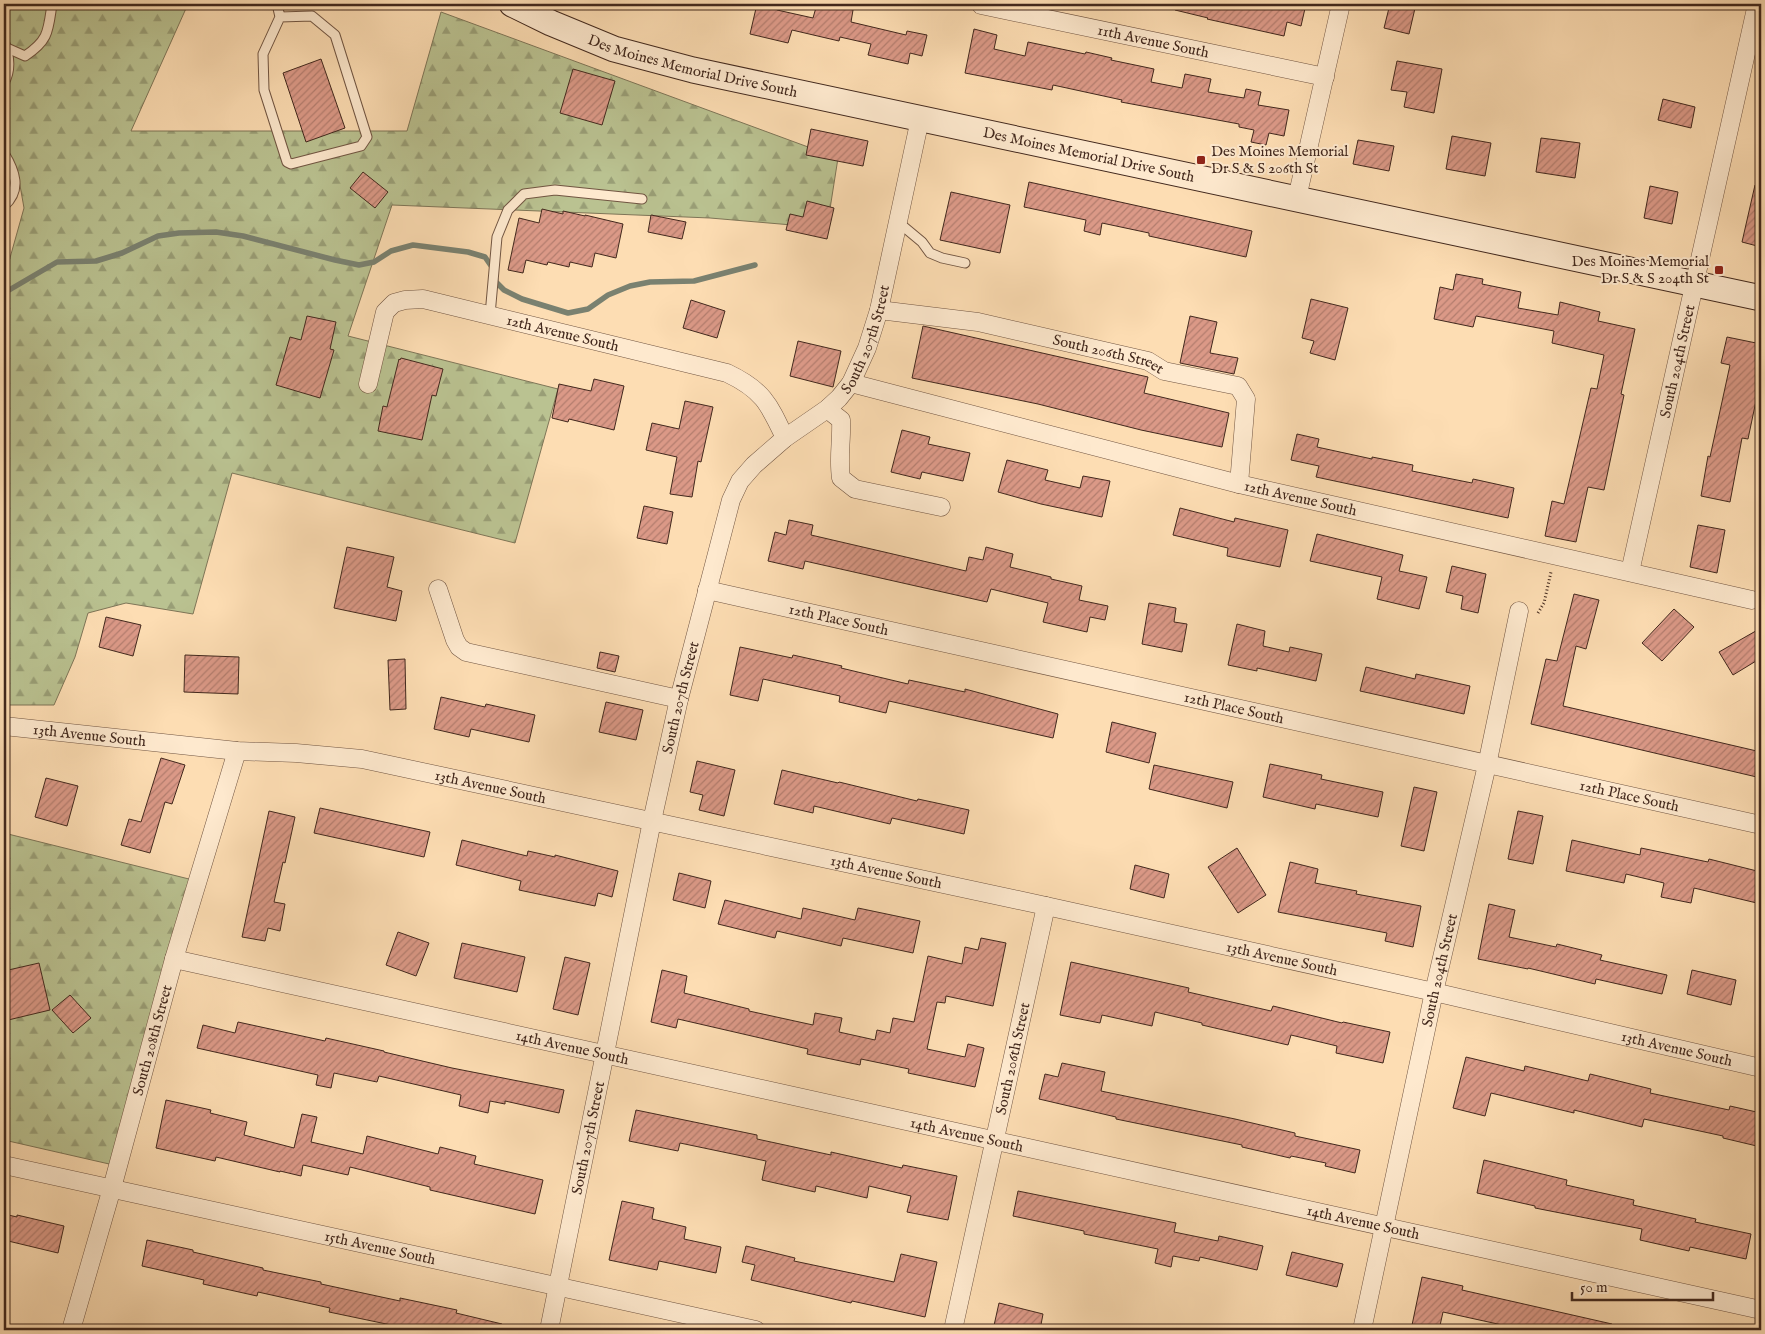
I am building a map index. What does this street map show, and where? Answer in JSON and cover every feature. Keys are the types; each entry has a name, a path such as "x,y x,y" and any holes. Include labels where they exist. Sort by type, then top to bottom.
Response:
{"main road":[{"name":"Des Moines Memorial Drive South","path":"512,4 551,23 614,49 693,70 1761,298"}],"street":[{"path":"1297,198 1341,4"},
{"name":"South 204th Street","path":"1630,572 1757,4"},
{"name":"11th Avenue South","path":"981,5 1325,77"},
{"name":"South 207th Street","path":"549,1330 652,821 679,699 731,500 740,482 754,465 839,398 851,383 867,348 879,310 920,119"},
{"name":"12th Avenue South","path":"368,384 385,312 394,303 423,299 727,373 742,380 763,396 786,438"},
{"name":"South 206th Street","path":"879,310 969,321 1005,328 1148,361 1164,371 1238,386 1246,399 1239,484"},
{"name":"12th Avenue South","path":"851,383 1239,484 1752,600"},
{"path":"827,408 841,420 839,462 841,478 855,489 941,507"},
{"path":"438,589 455,640 459,647 466,652 679,699"},
{"name":"12th Place South","path":"707,590 1761,825"},
{"name":"South 204th Street","path":"1362,1330 1434,992 1487,765 1518,611"},
{"name":"13th Avenue South","path":"4,726 237,751 296,753 362,759 1046,906 1434,992 1761,1068"},
{"name":"South 208th Street","path":"71,1330 112,1188 174,959 237,751"},
{"name":"South 206th Street","path":"953,1330 1046,906"},
{"name":"14th Avenue South","path":"174,959 1761,1310"},
{"name":"15th Avenue South","path":"4,1165 756,1330"}],"lane":[{"path":"5,45 25,56 38,47 48,31 52,4"},
{"path":"277,4 280,17 263,54 264,90 287,162 291,164 361,146 367,137 335,35 312,16 280,17"},
{"path":"4,82 8,76 9,60 5,45"},
{"path":"4,153 16,178 14,192 4,206"},
{"path":"490,315 497,236 508,210 524,194 555,190 642,199"},
{"path":"898,221 922,242 930,253 942,258 965,263"}],"path":[{"path":"1515,628 1535,618 1544,602 1556,555"}],"green space":[{"path":"4,4 188,4 131,131 407,131 441,12 838,158 827,228 710,218 392,205 348,336 558,389 515,543 232,473 193,614 126,603 88,613 75,657 54,705 4,705 4,268 8,265 24,208 18,174 4,164"},
{"path":"4,833 197,881 118,1166 4,1140"}],"building":[{"path":"757,4 778,4 777,10 813,18 817,4 854,4 851,22 906,35 907,31 927,35 922,56 910,53 908,64 868,55 871,44 840,37 839,41 792,30 788,43 750,34"},
{"path":"1176,4 1306,4 1301,26 1287,22 1284,36 1175,10"},
{"path":"1390,4 1416,4 1409,34 1384,28"},
{"path":"974,29 997,35 994,49 1025,56 1028,42 1085,54 1086,52 1112,58 1111,60 1154,69 1151,82 1182,88 1185,74 1211,79 1208,92 1244,98 1246,89 1261,92 1258,105 1289,110 1284,136 1269,133 1266,145 1251,142 1254,130 1239,127 1239,124 1121,102 1122,100 1053,85 1052,90 965,73"},
{"path":"321,59 345,128 306,142 283,73"},
{"path":"1397,61 1442,69 1434,113 1404,107 1407,92 1391,90"},
{"path":"573,69 615,81 602,125 560,113"},
{"path":"1663,99 1695,107 1691,128 1658,120"},
{"path":"811,129 868,141 863,166 806,155"},
{"path":"1452,136 1491,143 1485,176 1446,169"},
{"path":"1541,138 1580,143 1575,178 1536,172"},
{"path":"1358,140 1394,146 1389,171 1353,164"},
{"path":"363,172 388,192 375,208 350,188"},
{"path":"1029,182 1252,231 1246,257 1149,236 1149,233 1102,223 1100,235 1084,231 1086,220 1024,207"},
{"path":"1755,185 1761,185 1761,247 1742,242"},
{"path":"1650,186 1678,192 1672,224 1644,218"},
{"path":"951,192 1010,205 1000,253 940,240"},
{"path":"807,201 834,208 827,239 786,230 790,214 803,217"},
{"path":"542,209 563,214 563,211 585,215 623,224 616,258 595,253 592,267 570,262 569,267 548,262 547,265 526,260 523,273 508,270 519,218 539,223"},
{"path":"651,215 686,222 682,239 648,232"},
{"path":"1456,274 1483,279 1482,284 1521,292 1518,308 1558,315 1560,302 1600,312 1598,321 1635,329 1621,394 1624,395 1604,490 1588,487 1576,542 1545,536 1552,501 1564,504 1591,388 1597,389 1604,355 1552,343 1554,331 1476,316 1473,327 1434,319 1440,287 1453,290"},
{"path":"1311,299 1348,308 1335,360 1310,353 1314,341 1302,338"},
{"path":"691,300 725,311 717,338 683,328"},
{"path":"307,316 336,322 330,349 334,350 320,398 276,385 290,337 301,340"},
{"path":"1190,316 1217,322 1210,353 1238,358 1234,374 1180,363"},
{"path":"923,326 1148,377 1144,393 1229,413 1222,447 1141,430 1038,404 912,378"},
{"path":"1727,337 1761,344 1761,377 1748,439 1742,438 1730,502 1701,496 1708,456 1710,457 1730,365 1721,363"},
{"path":"798,341 841,351 833,387 790,376"},
{"path":"399,359 443,369 436,396 432,395 422,440 378,431 383,406 387,407"},
{"path":"594,379 624,386 614,430 569,419 568,422 552,418 559,384 591,391"},
{"path":"685,401 713,407 701,462 698,461 692,497 670,494 677,457 646,450 652,423 679,429"},
{"path":"902,430 930,437 928,444 970,453 963,481 922,472 920,479 891,472"},
{"path":"1297,434 1319,439 1317,447 1372,459 1372,457 1413,465 1412,471 1472,483 1473,479 1514,488 1508,518 1316,477 1319,466 1291,460"},
{"path":"1007,460 1048,470 1045,480 1080,488 1083,476 1110,481 1102,517 1041,504 998,492"},
{"path":"644,506 673,512 667,544 637,538"},
{"path":"1180,508 1234,522 1235,518 1288,530 1280,567 1227,556 1228,548 1173,535"},
{"path":"789,520 813,525 811,535 966,571 969,557 983,560 986,547 1013,554 1010,567 1082,586 1079,600 1108,606 1105,620 1090,617 1087,632 1043,622 1048,603 991,589 987,602 805,561 803,569 768,561 775,532 786,535"},
{"path":"1698,525 1725,530 1717,573 1690,567"},
{"path":"1317,534 1403,555 1399,571 1427,577 1419,609 1377,599 1382,577 1310,561"},
{"path":"347,547 394,557 387,587 402,591 396,621 334,608"},
{"path":"1452,566 1486,574 1478,613 1461,609 1463,596 1446,592"},
{"path":"1574,594 1599,600 1586,649 1576,646 1563,706 1761,752 1761,778 1531,724 1546,659 1557,661"},
{"path":"1149,603 1176,608 1174,622 1187,624 1182,652 1142,644"},
{"path":"1674,609 1694,627 1662,661 1642,643"},
{"path":"106,617 141,625 133,656 99,647"},
{"path":"1237,624 1265,631 1263,646 1289,652 1290,647 1322,654 1316,681 1257,668 1257,671 1228,665"},
{"path":"1761,628 1761,658 1733,675 1719,652"},
{"path":"740,647 792,658 793,655 908,684 909,680 965,692 965,689 1058,714 1053,738 889,701 886,713 839,702 840,696 763,679 758,701 730,695"},
{"path":"600,652 619,656 615,672 597,668"},
{"path":"185,655 239,657 238,694 184,692"},
{"path":"405,659 406,709 390,710 388,660"},
{"path":"1366,667 1415,679 1416,674 1470,686 1464,714 1360,691"},
{"path":"441,697 485,707 486,704 535,715 529,742 471,729 469,737 434,729"},
{"path":"606,702 643,710 636,740 599,732"},
{"path":"1112,722 1156,733 1149,763 1106,752"},
{"path":"161,758 185,765 172,804 165,802 150,853 121,845 129,819 141,822"},
{"path":"697,761 735,770 724,816 699,810 703,795 690,792"},
{"path":"1270,764 1322,775 1321,779 1383,792 1378,817 1316,804 1315,809 1263,797"},
{"path":"1154,765 1233,782 1227,808 1149,789"},
{"path":"782,770 917,801 918,799 969,810 964,834 892,818 890,824 814,806 813,813 774,804"},
{"path":"46,778 78,786 67,826 35,817"},
{"path":"1414,787 1437,792 1424,851 1401,846"},
{"path":"320,808 430,832 424,857 314,833"},
{"path":"269,811 295,817 274,902 285,904 280,931 268,928 265,941 242,937"},
{"path":"1518,811 1543,816 1533,864 1508,859"},
{"path":"462,840 527,856 528,851 555,857 555,855 618,871 612,897 598,893 595,906 519,890 521,881 456,865"},
{"path":"1572,840 1640,855 1641,848 1708,862 1709,859 1761,872 1761,904 1694,888 1691,903 1661,897 1664,883 1626,874 1624,883 1566,871"},
{"path":"1237,848 1266,895 1238,913 1208,867"},
{"path":"1290,862 1318,869 1315,883 1357,891 1356,894 1421,906 1413,947 1385,941 1387,933 1278,912"},
{"path":"1135,865 1169,874 1164,898 1130,889"},
{"path":"679,873 711,881 705,908 673,900"},
{"path":"725,900 801,919 803,908 855,920 858,908 920,921 913,953 843,938 841,946 777,931 775,938 718,924"},
{"path":"1489,904 1515,910 1509,937 1556,947 1557,944 1602,955 1600,960 1667,975 1662,994 1596,979 1595,984 1528,968 1478,959"},
{"path":"398,932 429,943 416,976 386,965"},
{"path":"981,938 1006,943 993,1006 946,996 945,1003 937,1002 927,1049 965,1057 968,1044 984,1048 975,1087 908,1073 909,1069 861,1059 860,1065 807,1054 808,1049 678,1019 676,1028 651,1022 662,970 687,976 684,993 749,1009 749,1011 813,1025 815,1013 842,1018 839,1032 875,1040 877,1030 890,1033 893,1018 914,1022 928,956 962,964 965,947 978,950"},
{"path":"462,943 525,957 517,992 454,978"},
{"path":"565,957 590,963 578,1015 553,1009"},
{"path":"1071,962 1189,988 1188,992 1271,1011 1273,1006 1342,1023 1390,1032 1383,1063 1336,1053 1337,1046 1291,1035 1288,1045 1155,1012 1152,1026 1102,1015 1100,1023 1060,1015"},
{"path":"39,963 50,1010 4,1021 4,971"},
{"path":"1692,970 1736,980 1731,1005 1687,994"},
{"path":"70,995 91,1018 73,1033 52,1010"},
{"path":"238,1022 325,1041 326,1038 452,1068 564,1090 559,1113 505,1101 505,1104 490,1101 488,1113 459,1106 461,1095 379,1076 377,1082 334,1073 331,1088 316,1085 318,1075 197,1048 203,1025 235,1033"},
{"path":"1466,1057 1524,1071 1525,1066 1588,1081 1590,1074 1651,1089 1650,1093 1729,1110 1730,1106 1761,1113 1761,1147 1723,1138 1723,1136 1644,1119 1642,1127 1574,1110 1574,1113 1491,1093 1485,1116 1453,1108"},
{"path":"1062,1063 1105,1072 1101,1091 1235,1119 1295,1133 1295,1136 1360,1150 1355,1173 1325,1166 1326,1163 1291,1156 1290,1158 1242,1147 1242,1145 1116,1119 1116,1117 1039,1099 1045,1074 1058,1077"},
{"path":"166,1100 211,1110 210,1113 247,1122 244,1135 294,1148 302,1114 317,1117 311,1142 363,1154 367,1136 438,1154 440,1147 476,1156 474,1164 543,1180 535,1214 430,1190 430,1187 350,1167 348,1175 303,1165 301,1176 216,1157 215,1161 156,1148"},
{"path":"636,1110 757,1135 757,1139 831,1155 831,1152 902,1168 903,1165 957,1176 948,1220 907,1212 911,1196 869,1186 867,1198 816,1186 815,1192 762,1180 766,1161 680,1143 678,1151 629,1141"},
{"path":"1484,1160 1567,1180 1566,1185 1634,1200 1633,1205 1696,1219 1695,1222 1751,1234 1746,1259 1690,1247 1689,1251 1640,1240 1642,1229 1535,1208 1535,1206 1477,1193"},
{"path":"1018,1191 1176,1223 1174,1232 1218,1241 1219,1236 1263,1246 1257,1270 1200,1257 1199,1261 1173,1256 1171,1267 1155,1263 1158,1249 1084,1234 1084,1231 1013,1216"},
{"path":"622,1201 654,1208 652,1219 686,1227 684,1239 721,1247 716,1273 659,1261 657,1270 609,1260"},
{"path":"4,1214 17,1217 17,1215 64,1226 58,1253 4,1240"},
{"path":"147,1240 263,1268 263,1270 321,1282 321,1284 400,1301 400,1298 457,1310 456,1313 502,1324 501,1330 415,1330 329,1312 330,1308 258,1292 257,1296 203,1284 204,1280 142,1266"},
{"path":"746,1246 795,1258 794,1261 894,1282 901,1254 937,1262 925,1317 852,1301 851,1303 751,1280 755,1265 742,1262"},
{"path":"1292,1252 1343,1264 1337,1287 1286,1275"},
{"path":"1422,1277 1463,1286 1462,1290 1612,1324 1612,1330 1525,1330 1443,1312 1439,1330 1411,1330"},
{"path":"999,1303 1043,1314 1040,1330 993,1330"}],"waterway":[{"path":"4,293 57,262 96,261 122,253 158,236 179,233 216,232 243,236 359,265 374,262 391,251 413,245 468,252 485,257 494,270 496,282 504,290 522,299 568,313 588,309 608,295 630,286 650,282 694,281 755,265"}],"place":[{"name":"Des Moines Memorial Dr S & S 206th St","path":"1201,160"},
{"name":"Des Moines Memorial Dr S & S 204th St","path":"1719,270"}]}
